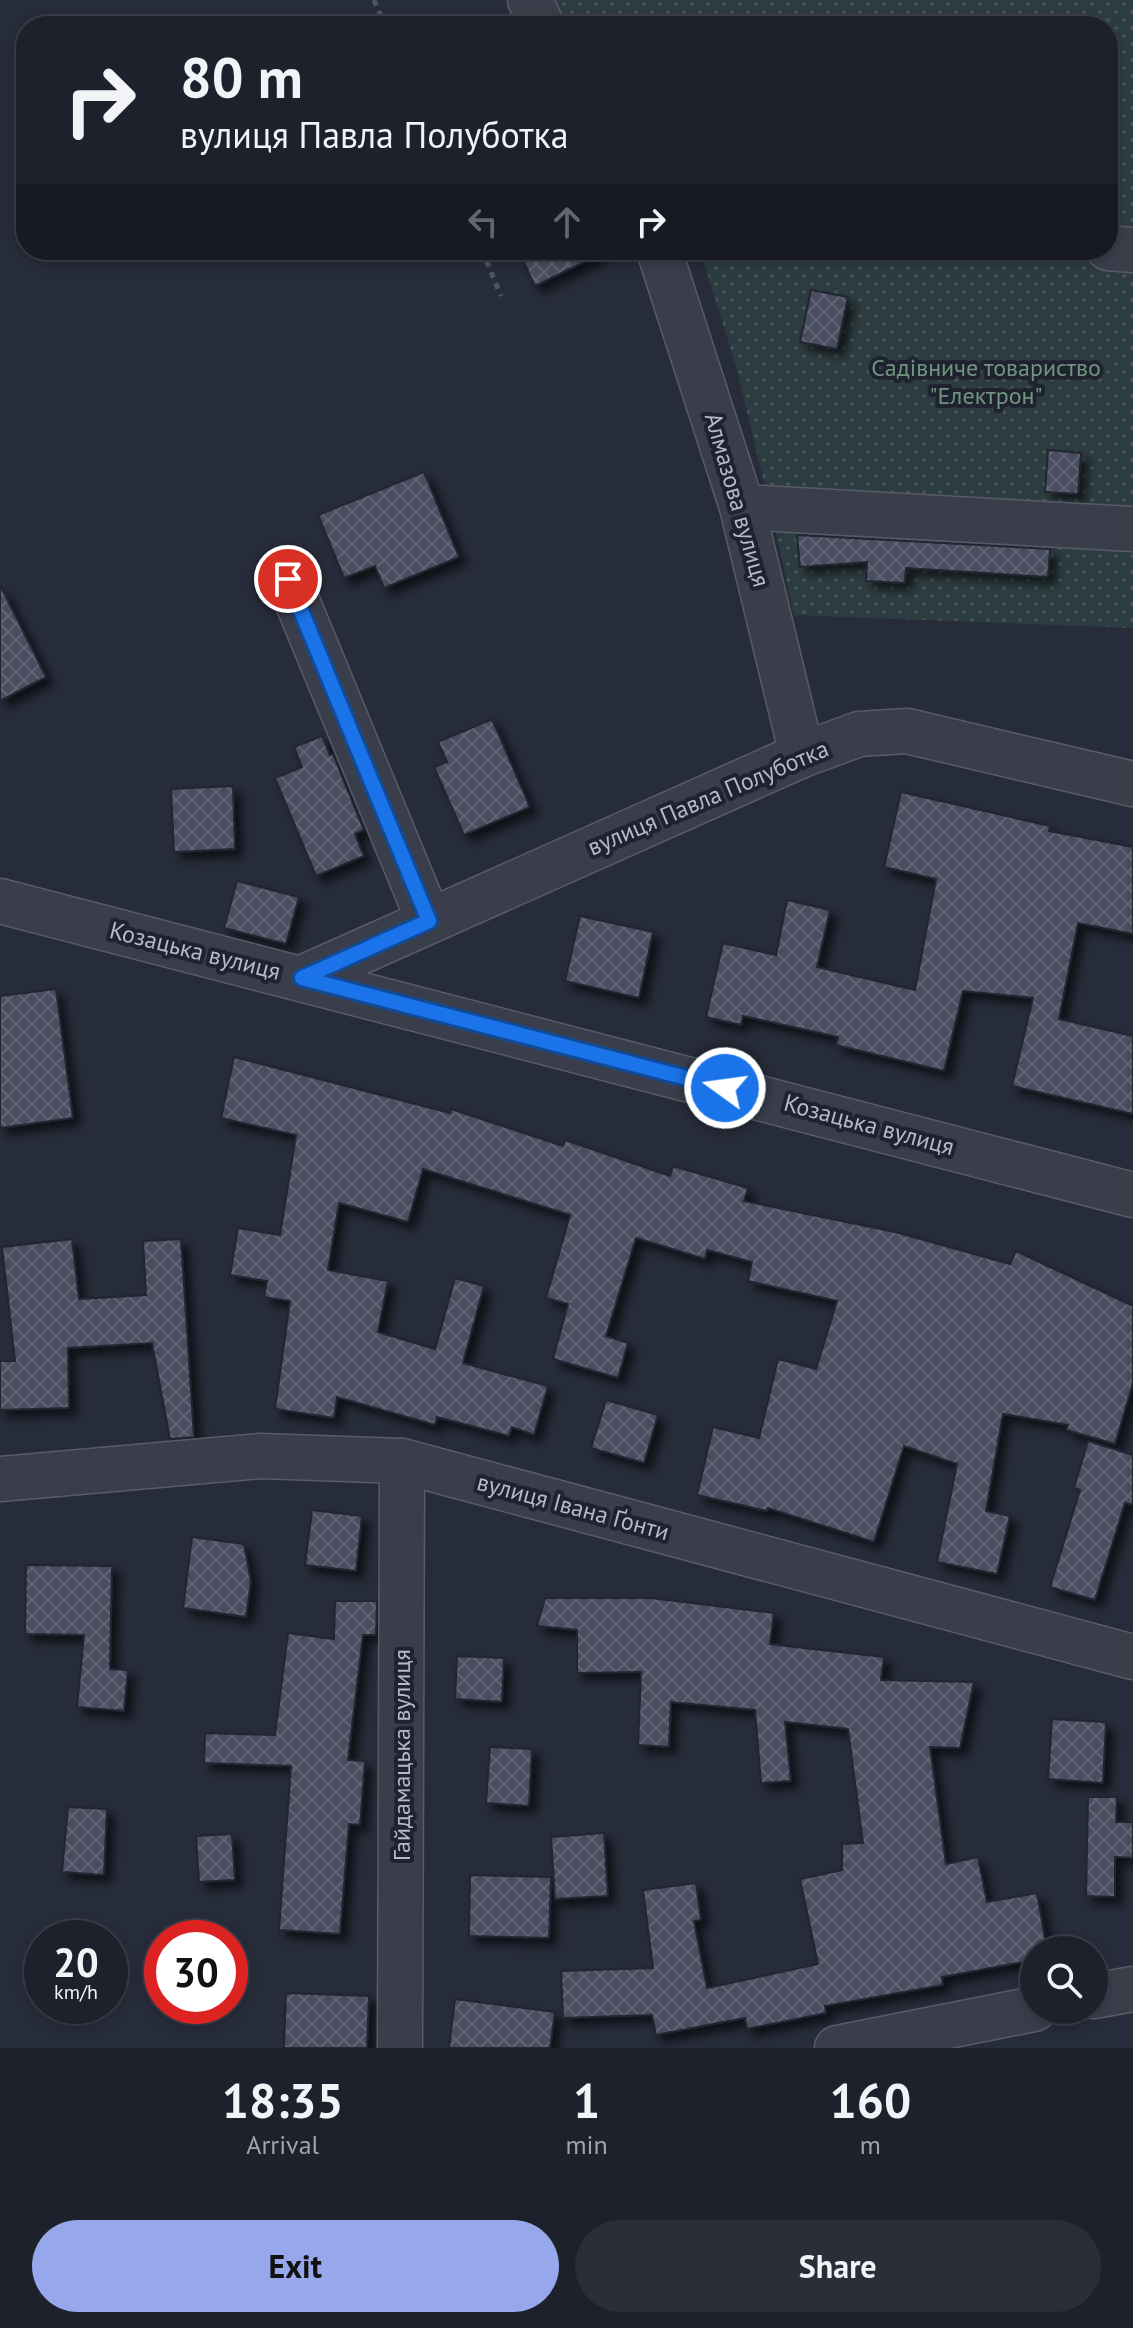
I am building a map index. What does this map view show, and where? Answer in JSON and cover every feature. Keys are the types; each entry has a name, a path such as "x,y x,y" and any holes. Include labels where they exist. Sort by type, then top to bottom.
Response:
{"street":[{"name":"Алмазова вулиця","path":"662,260 742,507 802,755"},
{"path":"742,507 1133,529"},
{"path":"288,579 429,921"},
{"name":"вулиця Павла Полуботка","path":"302,978 802,755 859,734 907,731 1133,784"},
{"name":"Козацька вулиця","path":"0,901 1133,1195"},
{"name":"вулиця Івана Ґонти","path":"0,1479 261,1456 402,1461 1133,1657"},
{"name":"Гайдамацька вулиця","path":"400,2048 402,1461"},
{"path":"1108,1993 1133,1989"},
{"path":"837,2048 1020,2012"}],"path":[{"path":"486,260 501,296"}],"green space":[{"path":"544,0 1133,0 1133,237 1118,236 1118,16 553,16"},
{"name":"Садівниче товариство \"Електрон\"","path":"703,260 1061,260 1133,264 1133,516 767,494 736,366"},
{"path":"773,518 1133,538 1133,628 794,615"}],"building":[{"path":"523,260 588,260 535,286"},
{"path":"811,290 848,297 837,349 800,342"},
{"path":"1048,450 1081,453 1078,494 1045,492"},
{"path":"424,472 459,557 384,588 375,566 344,578 318,515"},
{"path":"797,535 1050,549 1048,577 906,568 905,583 866,581 867,562 800,567"},
{"path":"0,585 46,677 0,701"},
{"path":"492,719 530,807 464,835 434,767 447,762 438,742"},
{"path":"322,736 330,755 333,754 364,830 355,834 364,856 316,876 275,778 302,767 294,747"},
{"path":"233,786 235,849 174,852 171,789"},
{"path":"901,792 1050,826 1049,831 1133,847 1133,934 1078,923 1059,1019 1133,1036 1133,1114 1012,1086 1033,998 963,991 944,1071 836,1045 838,1037 743,1016 741,1025 706,1017 723,943 776,955 787,900 830,910 817,967 915,990 936,879 884,867"},
{"path":"237,881 299,897 286,944 224,928"},
{"path":"580,916 653,932 639,998 565,981"},
{"path":"56,989 73,1118 0,1128 0,996"},
{"path":"234,1057 450,1113 451,1109 563,1146 565,1140 670,1176 673,1166 748,1188 744,1201 895,1232 1010,1264 1016,1251 1133,1306 1133,1383 1115,1444 1066,1430 1068,1425 1003,1414 986,1511 1010,1516 997,1574 937,1562 957,1464 904,1446 874,1542 768,1508 767,1511 697,1495 713,1427 759,1438 778,1359 816,1369 837,1301 748,1281 752,1262 707,1250 705,1259 636,1238 606,1336 628,1343 618,1378 553,1359 568,1304 546,1298 570,1215 423,1169 408,1222 339,1203 328,1270 388,1281 378,1332 435,1349 455,1278 484,1286 463,1363 548,1386 534,1435 512,1427 509,1436 437,1417 435,1425 337,1397 334,1418 275,1409 290,1301 264,1297 267,1281 230,1275 238,1228 280,1235 296,1135 221,1118"},
{"path":"72,1239 79,1299 146,1295 143,1241 181,1239 194,1437 170,1439 152,1343 68,1348 69,1408 0,1410 0,1361 15,1361 2,1247"},
{"path":"606,1400 658,1415 644,1463 591,1448"},
{"path":"1088,1441 1133,1455 1133,1505 1125,1503 1095,1600 1050,1587 1080,1490 1074,1488"},
{"path":"312,1510 362,1516 356,1571 305,1565"},
{"path":"192,1537 244,1544 251,1582 246,1617 183,1608"},
{"path":"26,1565 112,1566 110,1669 128,1670 124,1711 77,1707 84,1635 25,1634"},
{"path":"545,1598 651,1598 774,1613 770,1644 884,1657 881,1680 974,1682 960,1748 930,1747 946,1864 978,1857 987,1902 1037,1893 1045,1936 1020,1936 1020,1963 942,1977 943,1985 825,2006 826,2013 747,2029 745,2018 656,2035 652,2015 563,2018 561,1971 653,1968 643,1890 696,1883 701,1920 694,1921 707,1988 818,1964 800,1879 842,1870 842,1844 863,1843 848,1729 785,1722 791,1781 761,1783 755,1710 671,1702 669,1747 638,1745 641,1672 577,1673 577,1630 537,1626"},
{"path":"335,1601 377,1601 376,1635 363,1635 348,1760 365,1761 360,1825 349,1824 340,1934 279,1930 291,1766 204,1763 205,1733 275,1735 288,1633 334,1639"},
{"path":"457,1656 504,1658 502,1702 455,1699"},
{"path":"1052,1719 1106,1722 1103,1783 1048,1779"},
{"path":"490,1747 532,1749 529,1806 486,1803"},
{"path":"1088,1797 1117,1797 1116,1822 1133,1822 1133,1858 1115,1857 1115,1897 1086,1896"},
{"path":"68,1807 107,1809 104,1875 62,1872"},
{"path":"604,1833 608,1896 555,1899 551,1837"},
{"path":"232,1834 235,1880 199,1882 196,1836"},
{"path":"470,1875 551,1877 549,1938 469,1936"},
{"path":"286,1993 369,1996 367,2048 284,2048"},
{"path":"455,1999 555,2012 550,2048 449,2048"}],"route":[{"path":"288,579 429,921 302,978 725,1088"}]}
